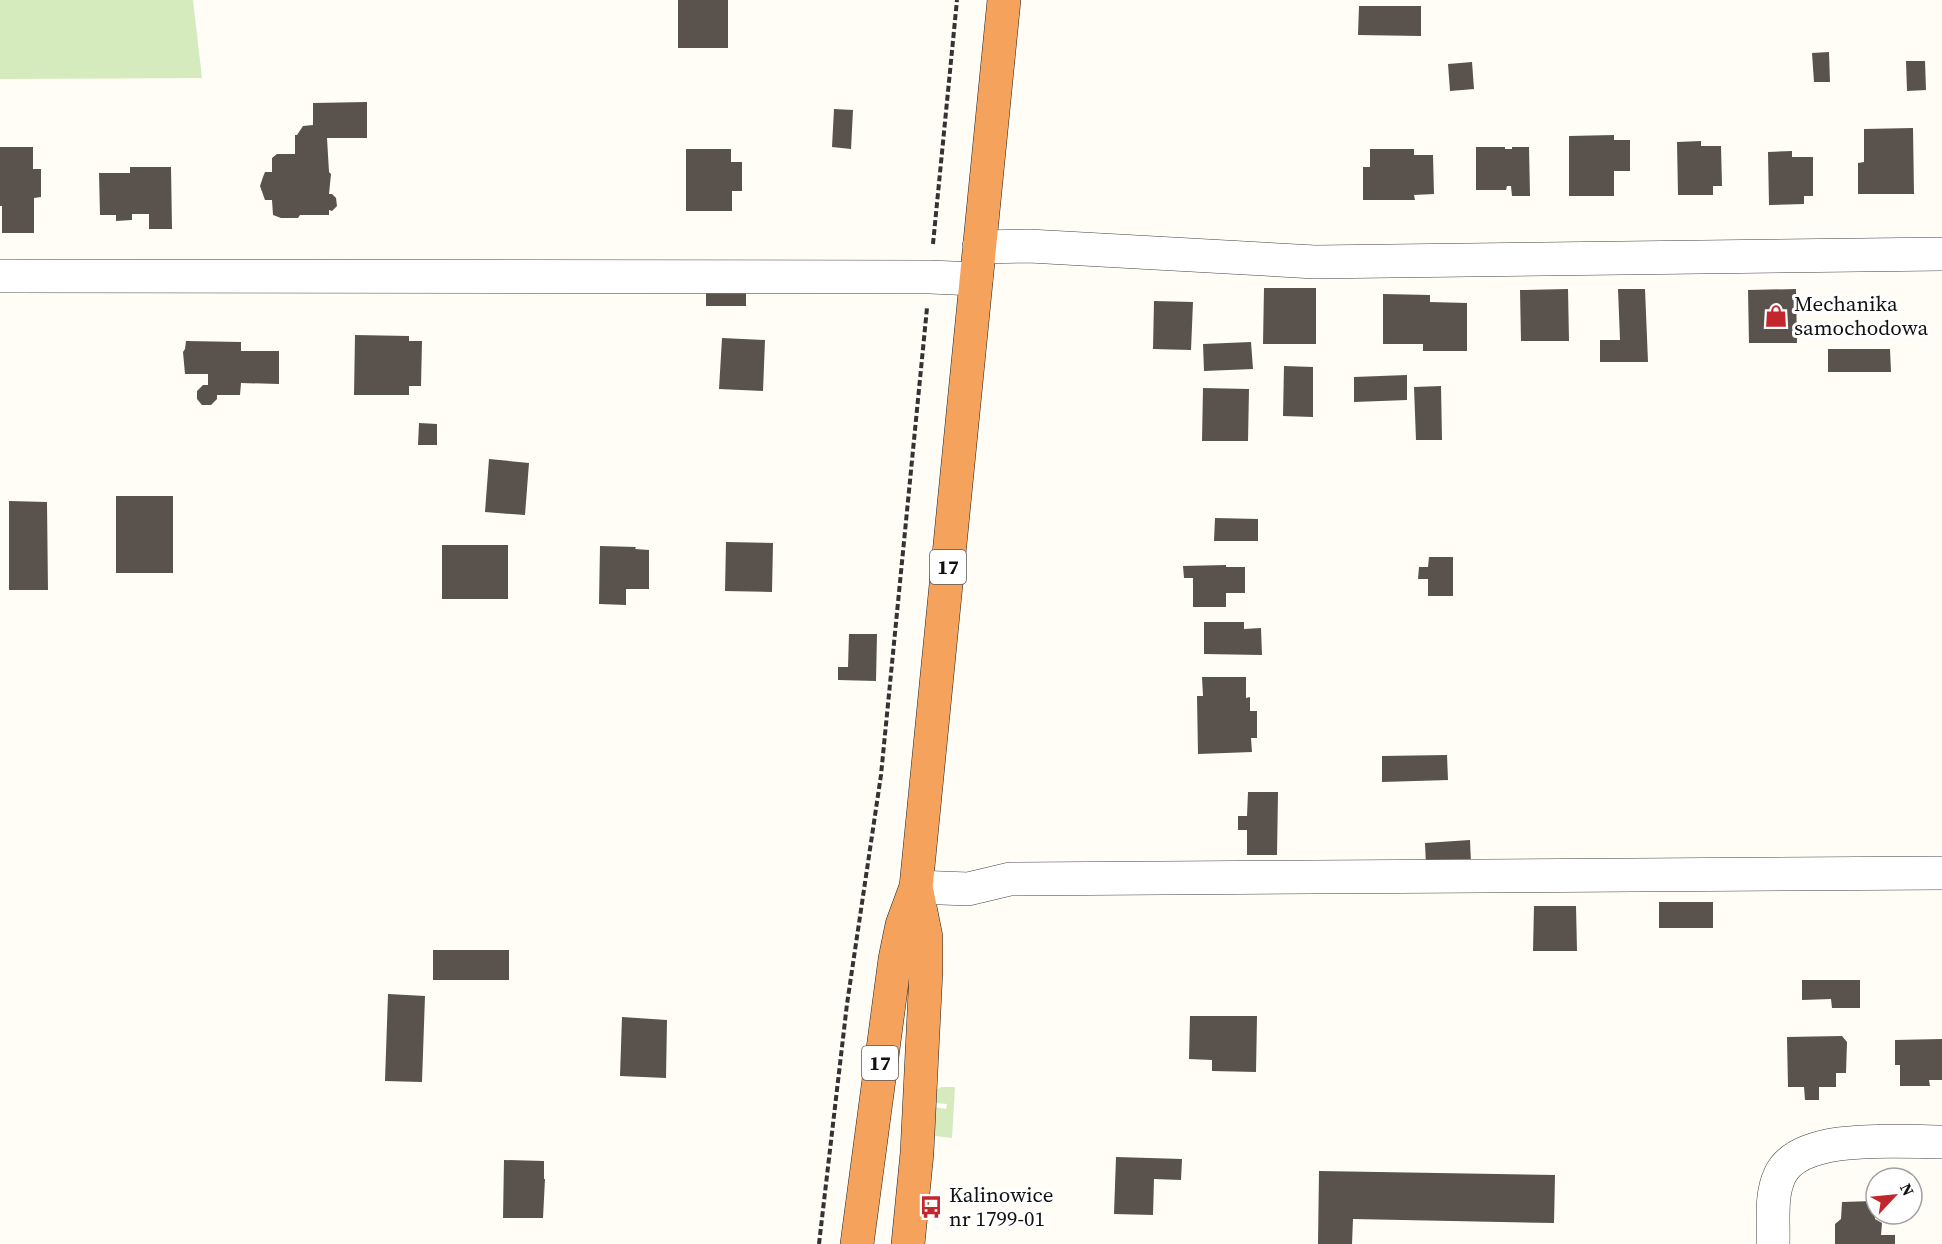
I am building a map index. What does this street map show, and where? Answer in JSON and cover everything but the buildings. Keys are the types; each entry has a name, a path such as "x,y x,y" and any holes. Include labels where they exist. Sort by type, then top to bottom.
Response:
{"highway":[{"name":"17","path":"857,1244 895,959 902,925 916,887 1004,0"},
{"name":"17","path":"908,1244 917,1153 926,971 926,938 916,887"}],"street":[{"path":"979,247 1029,246 1315,262 1942,254"},
{"path":"0,276 930,277 976,279"},
{"path":"916,887 968,889 1010,879 1942,873"},
{"path":"1773,1244 1773,1201 1776,1186 1781,1173 1798,1156 1825,1145 1842,1143 1942,1142"}],"path":[{"path":"819,1244 847,1004 881,776 957,0"}],"green space":[{"path":"0,0 193,0 202,78 0,79"},
{"path":"955,1087 952,1138 935,1136 934,1107 946,1109 947,1104 936,1103 937,1089"}],"place":[{"name":"Mechanika samochodowa","path":"1776,316"},
{"name":"Kalinowice nr 1799-01","path":"931,1207"}]}
